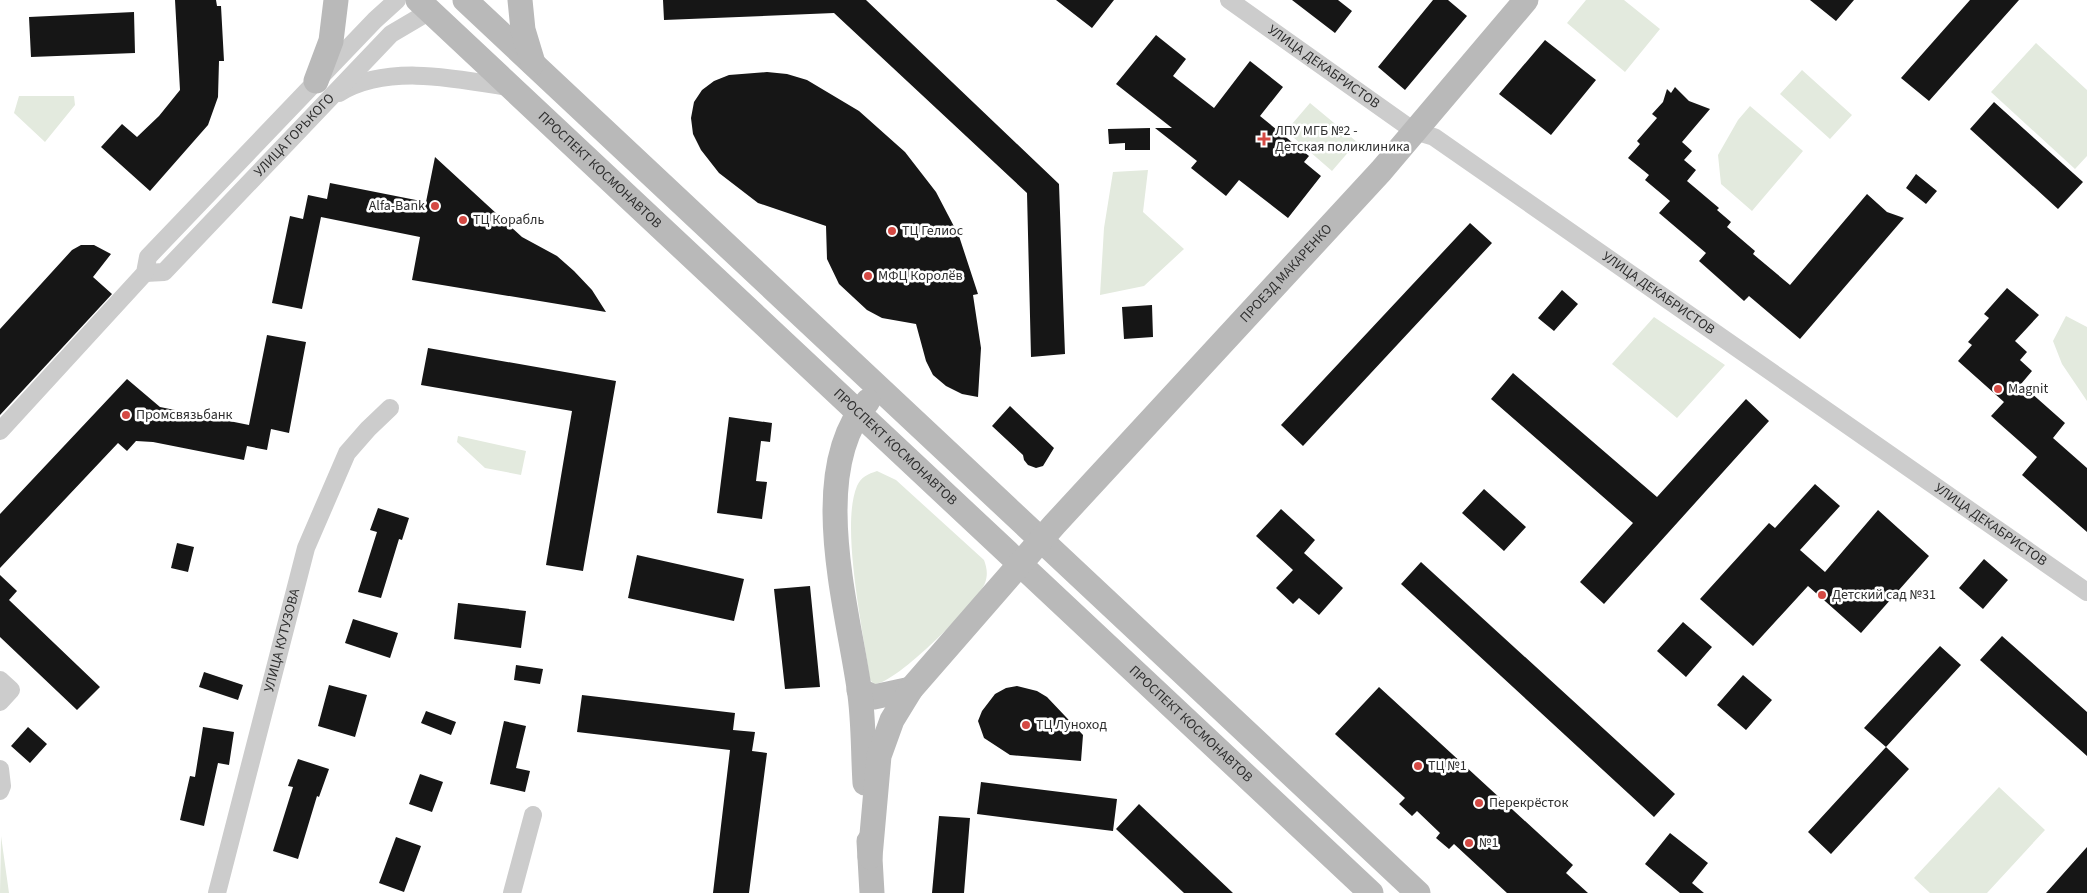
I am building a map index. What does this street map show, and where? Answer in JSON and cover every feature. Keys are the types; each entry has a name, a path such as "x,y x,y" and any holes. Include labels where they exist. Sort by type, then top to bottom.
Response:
{"main road":[{"path":"322,90 336,0"},
{"path":"465,0 1418,893"},
{"path":"520,0 523,30 534,65"},
{"name":"ПРОЕЗД МАКАРЕНКО","path":"870,857 879,756 892,720 911,689 1041,540 1381,170 1526,0"},
{"name":"ПРОСПЕКТ КОСМОНАВТОВ","path":"432,4 513,88 1371,893"},
{"path":"872,893 860,690 840,569 834,483 842,444 858,412 879,388"},
{"path":"860,690 874,697 911,689"}],"street":[{"name":"УЛИЦА ГОРЬКОГО","path":"322,90 397,0"},
{"name":"УЛИЦА ДЕКАБРИСТОВ","path":"1229,0 1414,131 1434,137 2087,592"},
{"name":"УЛИЦА ГОРЬКОГО","path":"0,431 145,274 148,257 322,90 391,34 432,4"},
{"path":"322,90 401,76 465,81 513,88"},
{"name":"УЛИЦА КУТУЗОВА","path":"217,893 306,548 347,453 390,408"},
{"path":"0,680 11,690 0,702"},
{"path":"0,769 2,786 0,791"},
{"path":"512,893 533,815"}],"shaded area":[{"path":"1586,0 1624,0 1660,29 1625,72 1567,23"},
{"path":"2036,43 2087,90 2087,156 2075,169 1991,92"},
{"path":"1802,70 1852,115 1830,139 1780,94"},
{"path":"19,96 74,96 75,105 45,142 14,113"},
{"path":"1310,103 1357,142 1332,171 1286,131"},
{"path":"1750,106 1803,151 1752,211 1721,184 1718,155 1738,120"},
{"path":"1148,170 1143,212 1184,249 1144,286 1100,295 1104,228 1113,172"},
{"path":"2066,316 2087,327 2087,401 2062,364 2053,341"},
{"path":"1654,317 1725,365 1677,418 1612,364"},
{"path":"458,436 526,451 521,475 485,468 457,442"},
{"path":"877,471 896,480 984,560 987,574 985,583 979,593 952,624 899,672 884,681 874,684 870,680 859,609 852,553 851,527 852,504 857,486 865,476"},
{"path":"1999,787 2045,830 1987,893 1930,893 1914,878"},
{"path":"1,836 9,893 0,893"}],"building":[{"path":"175,0 216,0 217,6 221,6 224,61 219,61 218,97 208,125 150,191 101,147 122,124 137,137 159,116 180,90"},
{"path":"663,0 866,0 1059,184 1065,354 1031,357 1027,193 834,13 664,20"},
{"path":"1056,0 1114,0 1092,28"},
{"path":"1292,0 1338,0 1352,11 1335,33"},
{"path":"1433,0 1448,0 1467,16 1405,90 1378,67"},
{"path":"1810,0 1854,0 1836,21"},
{"path":"1970,0 2019,0 1929,101 1901,78"},
{"path":"134,12 135,53 31,57 29,17"},
{"path":"1156,35 1186,59 1173,76 1214,108 1250,61 1283,87 1260,116 1309,156 1304,162 1321,176 1288,218 1239,180 1226,196 1191,168 1197,161 1155,128 1172,128 1116,84"},
{"path":"1545,40 1596,80 1551,135 1499,94"},
{"name":"ТЦ Гелиос","path":"767,72 787,74 807,80 859,111 905,152 936,192 959,236 978,294 973,295 981,348 978,397 962,394 946,386 933,375 926,361 916,324 882,318 867,310 839,284 827,259 826,226 758,203 719,173 701,150 693,134 691,118 694,102 702,90 714,81 729,75"},
{"path":"1675,87 1689,101 1710,109 1682,142 1692,151 1684,160 1696,170 1687,181 1719,208 1717,210 1731,222 1727,227 1755,251 1753,254 1790,285 1867,194 1887,212 1904,218 1800,339 1749,296 1744,301 1699,261 1706,253 1659,213 1670,201 1645,180 1649,175 1628,158 1640,144 1637,141 1657,118 1652,114 1663,102 1667,89 1671,93"},
{"path":"1994,102 2083,182 2058,209 1970,129"},
{"path":"1150,128 1150,150 1125,150 1125,143 1109,144 1108,129"},
{"name":"ТЦ Корабль","path":"435,157 522,237 557,256 574,271 592,290 606,312 412,280 420,237 321,217 302,309 272,303 290,216 303,219 308,195 327,199 330,183 426,202"},
{"path":"1916,174 1937,191 1926,204 1906,188"},
{"path":"1470,223 1492,243 1303,446 1281,425"},
{"path":"81,245 94,245 111,254 93,277 112,294 0,415 0,329 72,250"},
{"path":"2007,288 2039,315 2015,341 2027,352 2020,360 2032,371 2021,384 2065,423 2053,438 2087,468 2087,532 2022,475 2037,457 1991,416 2004,402 1958,361 1972,345 1968,342 1989,318 1984,314"},
{"path":"1562,290 1578,304 1554,331 1538,318"},
{"path":"1152,305 1153,337 1124,339 1122,307"},
{"path":"267,335 306,342 289,433 271,429 267,450 247,446 244,460 153,442 136,441 127,451 118,443 0,568 0,514 127,379 160,407 249,425"},
{"path":"428,348 616,381 583,571 546,565 572,411 421,385"},
{"path":"1513,373 1657,497 1746,399 1769,421 1604,604 1580,582 1633,523 1491,399"},
{"path":"1010,406 1054,448 1043,466 1036,468 1028,465 1023,455 992,426"},
{"path":"729,417 772,423 770,442 761,441 756,481 767,482 762,519 717,513"},
{"path":"1815,484 1840,506 1800,550 1825,572 1878,510 1929,556 1861,633 1808,586 1753,646 1700,599 1769,523 1775,528"},
{"path":"1484,489 1526,527 1504,551 1462,513"},
{"path":"378,508 409,518 402,540 399,539 381,598 358,592 377,532 370,530"},
{"path":"1281,509 1315,540 1304,553 1343,588 1319,615 1299,598 1293,604 1276,588 1293,570 1256,536"},
{"path":"177,543 194,547 188,572 171,568"},
{"path":"637,555 744,579 734,621 628,598"},
{"path":"1984,559 2008,580 1983,609 1959,588"},
{"path":"1421,562 1675,794 1654,817 1401,584"},
{"path":"0,575 17,591 9,600 100,687 77,710 0,637"},
{"path":"810,586 820,687 785,689 774,589"},
{"path":"458,603 526,611 521,648 454,639"},
{"path":"353,619 398,633 390,658 345,643"},
{"path":"1683,622 1712,647 1686,677 1657,651"},
{"path":"2002,636 2087,712 2087,756 1980,660"},
{"path":"1940,646 1961,665 1886,747 1864,728"},
{"path":"516,665 543,669 540,684 514,680"},
{"path":"204,672 243,685 238,700 199,687"},
{"path":"1743,675 1772,700 1746,730 1717,705"},
{"path":"329,685 367,695 355,737 318,726"},
{"name":"ТЦ Луноход","path":"1017,686 1037,691 1047,697 1083,735 1081,761 1010,755 984,738 978,721 982,711 995,694 1006,688"},
{"name":"ТЦ №1","path":"1379,687 1573,865 1566,873 1588,893 1507,893 1454,844 1449,849 1436,838 1440,833 1417,811 1412,816 1399,804 1405,798 1335,734"},
{"path":"582,695 735,713 733,730 755,732 752,751 767,753 749,893 713,893 730,750 577,732"},
{"path":"426,711 456,722 451,735 421,723"},
{"path":"504,721 526,726 516,768 530,771 525,792 490,784"},
{"path":"28,727 47,744 30,763 11,746"},
{"path":"203,727 234,732 229,765 218,763 204,826 180,820 190,776 195,777"},
{"path":"1886,747 1909,769 1831,854 1808,832"},
{"path":"298,759 329,769 319,797 317,796 298,859 273,851 293,787 288,786"},
{"path":"420,774 443,782 432,812 409,804"},
{"path":"981,782 1117,799 1113,831 977,814"},
{"path":"1139,804 1233,893 1184,893 1116,829"},
{"path":"939,816 970,818 964,893 932,893"},
{"path":"1670,833 1708,863 1692,883 1704,893 1680,893 1645,864"},
{"path":"396,837 421,846 404,892 379,883"},
{"path":"2087,847 2087,893 2046,893"}],"place":[{"name":"ЛПУ МГБ №2 - Детская поликлиника","path":"1264,139"},
{"name":"Alfa-Bank","path":"435,206"},
{"name":"ТЦ Корабль","path":"463,220"},
{"name":"ТЦ Гелиос","path":"892,231"},
{"name":"МФЦ Королёв","path":"868,276"},
{"name":"Magnit","path":"1998,389"},
{"name":"Промсвязьбанк","path":"126,415"},
{"name":"Детский сад №31","path":"1822,595"},
{"name":"ТЦ Луноход","path":"1026,725"},
{"name":"ТЦ №1","path":"1418,766"},
{"name":"Перекрёсток","path":"1479,803"},
{"name":"№1","path":"1469,843"}]}
